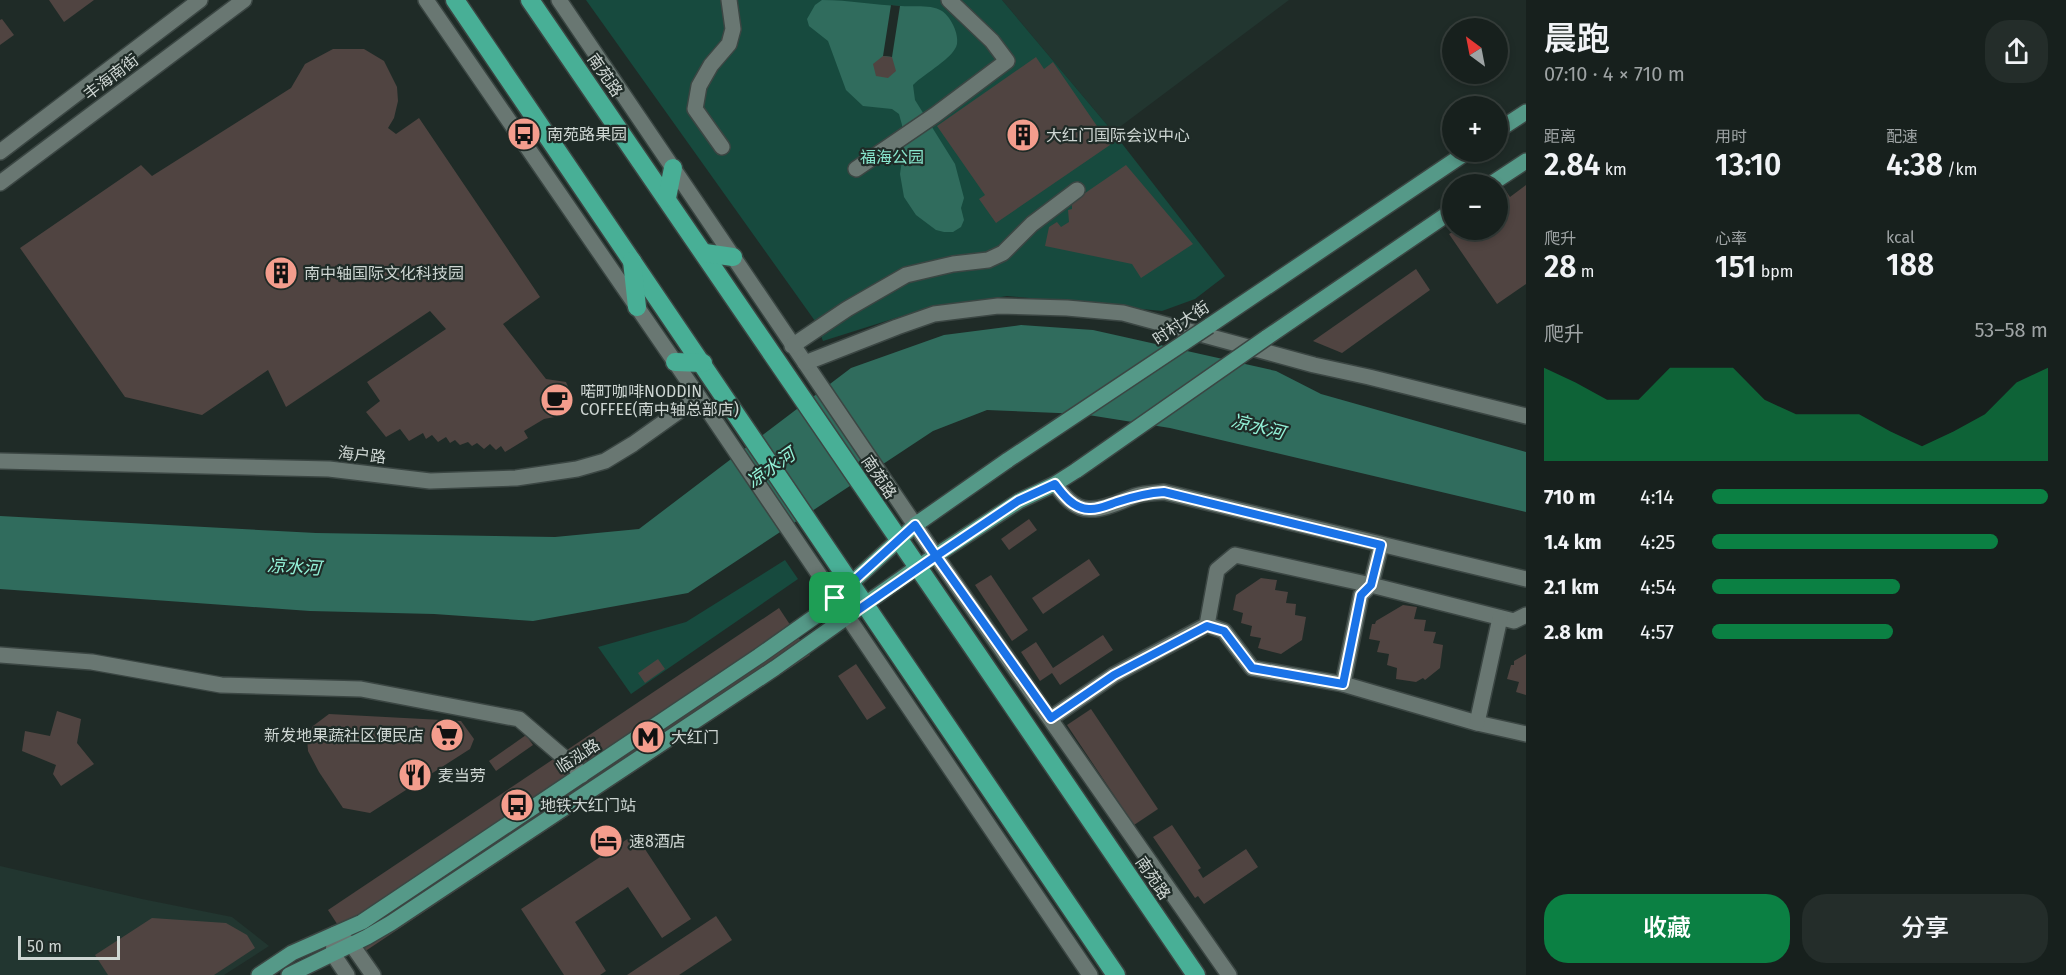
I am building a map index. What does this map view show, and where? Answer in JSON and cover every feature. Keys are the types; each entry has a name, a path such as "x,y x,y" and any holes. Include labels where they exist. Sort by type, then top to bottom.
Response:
{"highway":[{"path":"455,0 1116,975"},
{"name":"南苑路","path":"530,0 800,392 899,541 1196,975"},
{"path":"667,198 673,168"},
{"path":"705,253 733,258"},
{"path":"632,259 637,307"},
{"path":"675,362 703,363"}],"main road":[{"path":"1508,124 1526,112"},
{"path":"1506,174 1526,161"},
{"name":"时村大街","path":"899,541 915,525 1008,460 1452,162"},
{"path":"289,975 352,945 391,923 775,668 1018,501 1055,484 1077,470 1442,218"},
{"name":"临泓路","path":"260,975 292,952 362,922 759,656 827,608 835,598 899,541"}],"street":[{"name":"丰海南街","path":"0,152 200,0"},
{"name":"丰海南街","path":"0,183 244,0"},
{"path":"426,0 727,438 1090,975"},
{"path":"559,0 936,556 1229,975"},
{"path":"722,147 695,109 699,86 711,65 729,44 733,29 729,0"},
{"path":"856,168 935,115 1007,61 992,41 950,0"},
{"path":"792,346 847,309 906,275 953,264 988,260 1003,253 1032,224 1077,190"},
{"path":"805,363 934,314 998,306 1067,308 1123,313 1314,366 1369,377 1526,416"},
{"name":"海户路","path":"0,461 329,469 430,481 516,478 577,469 605,461 699,397"},
{"path":"1055,484 1065,497 1077,506 1088,509 1100,508 1138,495 1164,492 1526,579"},
{"path":"1343,684 1361,595 1371,585 1381,545"},
{"path":"1207,626 1217,570 1234,555 1371,585 1514,621 1526,615"},
{"path":"1477,723 1500,618"},
{"path":"1051,718 1114,675 1207,626 1224,631 1252,668 1343,684 1477,723 1526,734"},
{"path":"0,655 92,662 221,685 361,689 519,719 582,775"},
{"path":"348,975 333,954 335,934 352,945 372,975"}],"shaded area":[{"path":"1002,0 1289,0 1113,132"},
{"path":"0,866 232,917 269,946 224,975 0,975"}],"green space":[{"name":"福海公园","path":"586,0 1002,0 1113,132 1225,276 1195,299 1162,311 1007,296 918,311 823,341 815,321"},
{"path":"785,560 798,579 631,694 598,647 686,622"}],"water":[{"path":"822,0 933,7 942,11 951,21 957,35 955,49 951,55 913,85 915,100 955,164 964,198 961,208 964,220 961,227 953,232 936,230 916,215 904,197 900,174 903,153 902,125 899,114 892,109 863,106 846,90 828,41 809,26 807,19 815,5"},
{"name":"凉水河","path":"1021,325 1093,330 1276,371 1321,394 1526,452 1526,512 1170,428 1082,414 987,410 933,431 688,593 533,621 434,614 310,611 0,589 0,516 316,533 555,537 639,529 851,368 944,335"}],"pier":[{"path":"891,5 900,6 892,57 883,56"}],"building":[{"path":"49,0 94,0 64,22"},
{"path":"2,19 14,35 0,45 0,20"},
{"name":"南中轴国际文化科技园","path":"333,49 364,49 384,61 397,87 398,101 394,118 388,128 396,134 419,118 540,297 503,324 546,379 566,382 572,396 565,415 544,419 524,431 528,438 505,452 501,446 496,450 490,444 484,449 477,443 472,446 468,442 460,445 455,440 450,443 446,437 438,442 432,435 426,439 423,433 409,441 400,429 386,437 366,412 380,401 367,382 446,329 430,311 286,407 268,370 202,415 125,397 20,248 141,165 152,176 291,88 305,64"},
{"path":"883,56 892,57 896,71 888,78 876,76 873,64"},
{"name":"大红门国际会议中心","path":"1036,57 1044,69 1053,62 1110,145 996,223 979,199 985,195 937,126"},
{"path":"1126,165 1193,244 1141,278 1132,264 1045,246 1049,227 1057,222 1061,227 1069,222 1068,210 1072,209 1072,202"},
{"path":"1526,185 1526,284 1497,304 1453,240 1508,240 1508,194 1510,197"},
{"path":"1416,269 1430,290 1342,353 1313,341"},
{"path":"1029,519 1037,530 1009,550 1001,539"},
{"path":"1089,559 1100,575 1043,614 1032,598"},
{"path":"991,575 1028,630 1012,641 975,585"},
{"path":"1261,578 1277,580 1275,590 1288,592 1286,603 1296,604 1295,615 1306,617 1302,640 1281,654 1258,648 1261,638 1250,636 1252,626 1241,623 1243,613 1233,610 1236,595"},
{"path":"1403,605 1417,607 1414,619 1426,620 1424,631 1436,632 1433,643 1443,645 1440,668 1425,680 1423,678 1416,682 1396,679 1397,668 1387,665 1389,654 1377,652 1380,641 1369,639 1372,624"},
{"name":"大红门","path":"779,608 810,655 358,956 328,910"},
{"path":"1103,635 1113,650 1060,685 1052,673 1040,681 1021,652 1036,642 1053,668"},
{"path":"1526,654 1526,695 1516,692 1519,682 1507,679 1514,661"},
{"path":"658,659 665,669 645,683 638,673"},
{"path":"856,664 886,708 867,720 838,676"},
{"path":"1091,709 1158,809 1134,825 1067,725"},
{"path":"57,711 81,719 77,743 94,764 61,786 53,774 56,765 22,751 25,731 50,736"},
{"path":"329,714 461,721 474,739 470,749 370,813 343,808 308,751 307,737 313,726"},
{"path":"526,735 533,745 496,771 489,761"},
{"path":"1172,825 1201,868 1198,870 1203,878 1246,849 1258,867 1204,904 1198,896 1195,898 1153,837"},
{"path":"635,834 691,919 662,938 628,887 575,922 606,971 600,975 564,975 521,909"},
{"path":"716,916 732,940 679,975 627,975"},
{"path":"152,918 226,923 247,935 255,948 214,975 108,975 95,955"}],"place":[{"name":"南苑路果园","path":"524,134"},
{"name":"大红门国际会议中心","path":"1023,135"},
{"name":"南中轴国际文化科技园","path":"281,273"},
{"name":"喏町咖啡NODDIN COFFEE(南中轴总部店)","path":"557,400"},
{"name":"新发地果蔬社区便民店","path":"447,735"},
{"name":"大红门","path":"648,737"},
{"name":"麦当劳","path":"415,775"},
{"name":"地铁大红门站","path":"517,805"},
{"name":"速8酒店","path":"606,841"}],"route":[{"path":"835,598 848,617 936,556 1051,718 1114,675 1207,626 1224,631 1252,668 1343,684 1361,595 1371,585 1381,545 1164,492 1138,495 1100,508 1088,509 1077,506 1065,497 1055,484 1018,501 936,556 915,525 835,598"}]}
